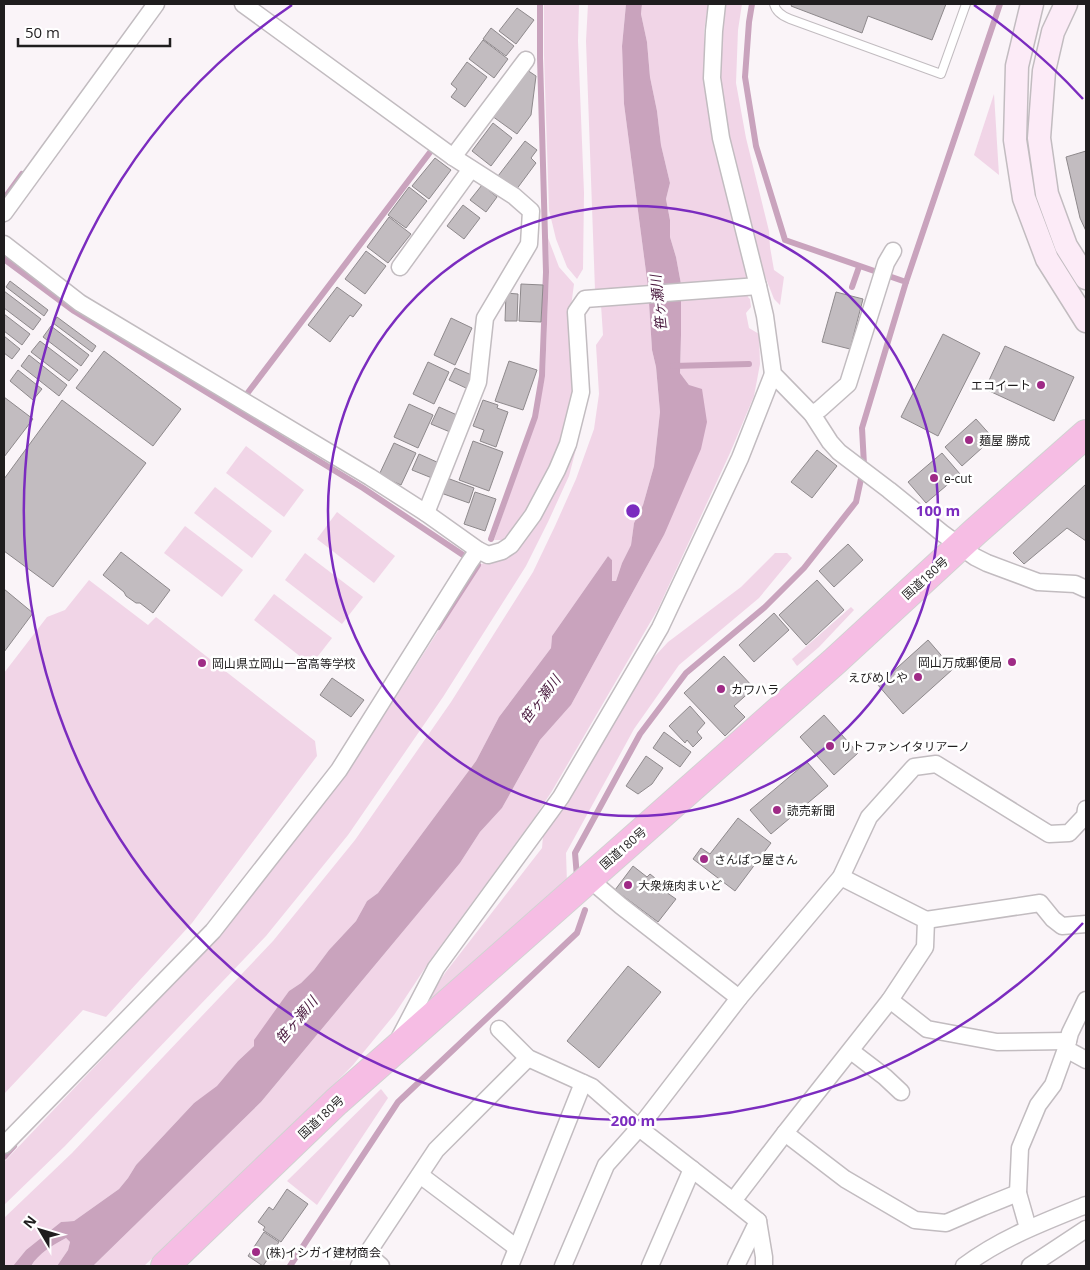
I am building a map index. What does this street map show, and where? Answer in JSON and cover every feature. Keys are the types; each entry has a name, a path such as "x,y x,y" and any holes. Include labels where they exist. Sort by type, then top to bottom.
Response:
{"highway":[{"name":"国道180号","path":"165,1266 336,1102 821,674 960,546 1086,434"}],"street":[{"path":"4,213 156,4"},
{"path":"243,4 453,157 514,196 531,211 528,244 485,318 478,382 426,513"},
{"path":"392,1052 436,968 561,797 660,628 740,458 772,374 765,316 754,286 722,138 712,78 713,40 717,4"},
{"path":"1032,4 1017,66 1015,140 1024,198 1047,259 1086,321"},
{"path":"1066,4 1053,32 1044,71 1039,138 1047,194 1066,246 1086,278"},
{"path":"453,157 526,60"},
{"path":"400,268 471,169"},
{"path":"4,244 80,303 370,477 426,513 474,556 502,551 511,545 533,515 557,470 568,444 581,392 576,312 584,299 754,286"},
{"path":"812,414 848,384 878,286 890,257"},
{"path":"772,374 812,414 830,442 839,452 975,557 1038,582 1074,584 1086,589"},
{"path":"4,1145 213,931 339,770 474,556"},
{"path":"563,1266 606,1165 639,1128 740,998 841,877 869,817 914,767 936,764 1049,834 1069,833 1085,816 1086,809"},
{"path":"841,877 926,920 1040,902 1062,926 1086,924"},
{"path":"588,878 621,906 740,998"},
{"path":"733,1201 784,1132 851,1051 890,1000 925,947 926,920"},
{"path":"890,1000 927,1029 997,1042 1067,1045 1086,1060"},
{"path":"1028,1228 1018,1193 1020,1148 1038,1105 1052,1085 1070,1033 1086,1000"},
{"path":"499,1029 528,1058 592,1087 639,1128 758,1222 764,1266"},
{"path":"851,1051 901,1092"},
{"path":"381,1266 363,1260 436,1150 528,1058"},
{"path":"510,1266 583,1083"},
{"path":"784,1132 845,1179 915,1220 946,1224 1018,1193"},
{"path":"650,1266 692,1169"},
{"path":"420,1175 517,1248"},
{"path":"964,1266 980,1254 1028,1228 1086,1206"},
{"path":"736,1266 758,1222"},
{"path":"1032,1266 1086,1229"}],"lane":[{"path":"774,4 779,14 790,19 942,74 966,4"}],"shaded area":[{"path":"544,4 579,4 578,41 584,193 583,269 577,279 567,267 556,239 549,210"},
{"path":"588,4 626,4 622,46 624,104 648,287 652,350 656,367 660,412 654,466 643,505 634,523 631,545 616,581 612,581 612,560 608,556 552,636 551,648 499,717 476,761 378,893 367,901 356,921 329,950 314,970 301,983 289,991 254,1046 238,1061 217,1087 194,1103 136,1165 119,1189 74,1221 61,1222 26,1250 13,1266 4,1266 4,1218 72,1153 273,941 355,840 451,702 533,572 555,526 576,479 594,429 599,394 596,345 603,335 600,290 595,290 586,41"},
{"path":"642,4 708,4 704,32 712,139 748,279 744,281 751,307 746,313 749,328 759,334 760,364 754,396 730,453 658,609 552,791 431,959 394,1015 353,1065 286,1133 144,1266 93,1266 261,1102 460,863 480,832 502,808 540,740 571,705 664,535 689,385 680,373 681,284 670,237 670,220 666,199 670,183 661,145 650,77 647,42 641,14"},
{"path":"724,4 742,4 738,30 736,83 746,138 769,231 774,270 784,277 780,305 774,299 765,276 746,216 728,138 720,78"},
{"path":"994,94 999,175 974,155"},
{"path":"548,238 559,267 574,284 570,314 574,392 563,440 529,510 505,540 494,540 536,418 545,376 549,272"},
{"path":"246,446 304,490 284,517 226,473"},
{"path":"574,448 576,449 569,476 526,566 443,697 348,835 266,936 65,1146 4,1205 4,1162 219,936 344,778 481,564 503,558"},
{"path":"215,487 272,531 252,558 194,513"},
{"path":"337,512 395,556 374,583 317,539"},
{"path":"185,526 243,570 222,597 164,553"},
{"path":"305,553 363,597 342,624 285,580"},
{"path":"775,553 787,553 792,558 759,598 679,665 634,729 566,853 567,883 427,1010 432,993 445,973 542,848 543,836 569,800 643,669 668,642 741,587"},
{"path":"89,580 148,625 156,617 315,741 317,756 192,923 106,1017 83,1010 4,1094 4,673 47,617 65,610"},
{"path":"274,594 332,638 311,665 254,620"},
{"path":"851,607 854,610 819,647 797,666 792,659"},
{"path":"381,1089 388,1098 317,1205 287,1181"},
{"path":"66,1238 70,1242 68,1250 57,1266 31,1266 42,1253"}],"water":[{"name":"笹ヶ瀬川","path":"626,4 642,4 641,14 647,42 650,77 661,145 670,183 666,199 670,220 670,237 681,284 680,373 689,385 702,389 707,422 701,449 664,535 571,705 540,740 502,808 480,832 460,863 261,1102 93,1266 57,1266 68,1250 70,1242 66,1238 42,1253 31,1266 13,1266 26,1250 61,1222 74,1221 119,1189 136,1165 194,1103 217,1086 238,1061 254,1046 254,1040 289,991 301,983 314,970 329,950 356,921 367,901 378,893 476,761 499,717 551,648 552,636 608,556 612,560 612,581 616,581 631,545 634,523 643,505 654,466 660,412 656,367 652,350 648,287 624,104 622,46"}],"building":[{"path":"792,4 946,4 932,40 868,16 862,33 791,6"},
{"path":"517,8 534,20 516,44 499,31"},
{"path":"491,28 514,46 506,56 483,39"},
{"path":"483,40 508,59 494,78 469,59"},
{"path":"467,62 487,77 465,107 451,97 457,89 451,84"},
{"path":"527,70 536,76 531,115 517,134 492,116"},
{"path":"493,123 512,138 491,166 472,151"},
{"path":"525,141 537,150 531,158 536,163 516,190 498,176"},
{"path":"1086,151 1086,231 1080,218 1066,157"},
{"path":"435,158 451,170 429,199 412,186"},
{"path":"482,185 497,197 486,212 470,200"},
{"path":"409,187 427,201 406,228 388,215"},
{"path":"463,205 480,218 464,239 447,226"},
{"path":"389,217 411,234 388,263 367,247"},
{"path":"366,251 386,266 365,294 345,279"},
{"path":"10,281 48,310 44,316 6,287"},
{"path":"521,284 543,285 541,322 519,321"},
{"path":"337,287 362,305 353,317 350,315 330,342 308,325"},
{"path":"4,291 41,319 33,330 4,308"},
{"path":"836,292 863,299 850,349 822,342"},
{"path":"506,293 518,294 517,321 505,321"},
{"path":"4,314 30,334 22,345 4,331"},
{"path":"57,317 96,346 92,352 53,323"},
{"path":"451,318 472,328 455,365 434,355"},
{"path":"51,326 89,355 81,366 43,337"},
{"path":"943,334 980,353 938,436 901,417"},
{"path":"4,336 20,349 12,359 4,353"},
{"path":"40,341 78,370 69,381 31,352"},
{"path":"1005,346 1074,377 1054,421 985,389"},
{"path":"104,351 181,409 153,446 76,388"},
{"path":"29,355 67,385 59,396 21,366"},
{"path":"509,361 537,370 523,410 495,401"},
{"path":"428,362 449,372 434,404 413,394"},
{"path":"455,368 474,376 468,389 449,380"},
{"path":"18,370 42,389 33,400 10,381"},
{"path":"4,397 33,419 4,457"},
{"path":"62,400 146,463 53,587 4,551 4,479"},
{"path":"483,400 498,405 497,408 508,412 496,447 480,441 484,430 473,426"},
{"path":"409,404 433,415 418,448 394,437"},
{"path":"439,407 457,415 450,432 431,424"},
{"path":"976,419 993,438 962,466 945,447"},
{"path":"473,441 503,452 489,491 459,480"},
{"path":"394,443 416,453 401,485 379,475"},
{"path":"817,450 837,466 812,498 791,482"},
{"path":"942,453 960,474 926,503 908,482"},
{"path":"419,454 439,463 432,478 412,470"},
{"path":"447,478 474,488 469,503 441,493"},
{"path":"1086,484 1086,541 1067,528 1024,564 1013,553"},
{"path":"475,492 496,499 485,531 464,524"},
{"path":"848,544 863,560 834,587 819,571"},
{"path":"121,552 170,590 153,613 140,603 136,603 126,596 124,592 103,575"},
{"path":"817,580 844,610 806,645 779,615"},
{"path":"4,589 33,613 4,652"},
{"path":"774,613 789,630 754,662 739,645"},
{"path":"928,640 953,669 903,714 878,685"},
{"path":"724,656 754,688 734,706 745,717 725,736 684,693"},
{"path":"332,678 364,700 351,717 320,695"},
{"path":"690,706 705,723 697,732 702,738 693,747 687,740 685,743 669,726"},
{"path":"824,715 858,753 834,775 800,737"},
{"path":"664,732 691,752 680,767 653,748"},
{"path":"646,756 663,768 652,784 638,794 626,786"},
{"path":"807,762 828,786 771,834 750,810"},
{"path":"738,818 771,843 735,891 693,859 701,848 710,854"},
{"path":"633,866 647,877 650,874 666,887 663,890 676,899 658,922 615,890"},
{"path":"628,966 661,992 599,1068 567,1041"},
{"path":"287,1189 308,1204 281,1242 263,1230 265,1227 258,1222 269,1207 273,1210"},
{"path":"264,1232 279,1242 263,1266 248,1256"}],"waterway":[{"path":"491,539 535,417 542,376 546,272 540,4"},
{"path":"577,877 575,853 640,734 686,673 765,607 804,568 856,502 864,465 862,428 906,282 785,240 756,146 745,77 752,4"},
{"path":"906,282 1000,4"},
{"path":"243,399 431,151"},
{"path":"4,199 22,174"},
{"path":"4,259 74,311 363,488 478,565 438,627"},
{"path":"852,287 859,267"},
{"path":"673,366 749,364"},
{"path":"290,1266 398,1102 577,933 585,910"},
{"path":"4,1157 14,1146"}],"place":[{"name":"エコイート","path":"1041,385"},
{"name":"麺屋 勝成","path":"969,440"},
{"name":"e-cut","path":"934,478"},
{"name":"岡山万成郵便局","path":"1012,662"},
{"name":"岡山県立岡山一宮高等学校","path":"202,663"},
{"name":"えびめしや","path":"918,677"},
{"name":"カワハラ","path":"721,689"},
{"name":"リトファンイタリアーノ","path":"830,746"},
{"name":"読売新聞","path":"777,810"},
{"name":"さんぱつ屋さん","path":"704,859"},
{"name":"大衆焼肉まいど","path":"628,885"},
{"name":"(株)イシガイ建材商会","path":"256,1252"}]}
